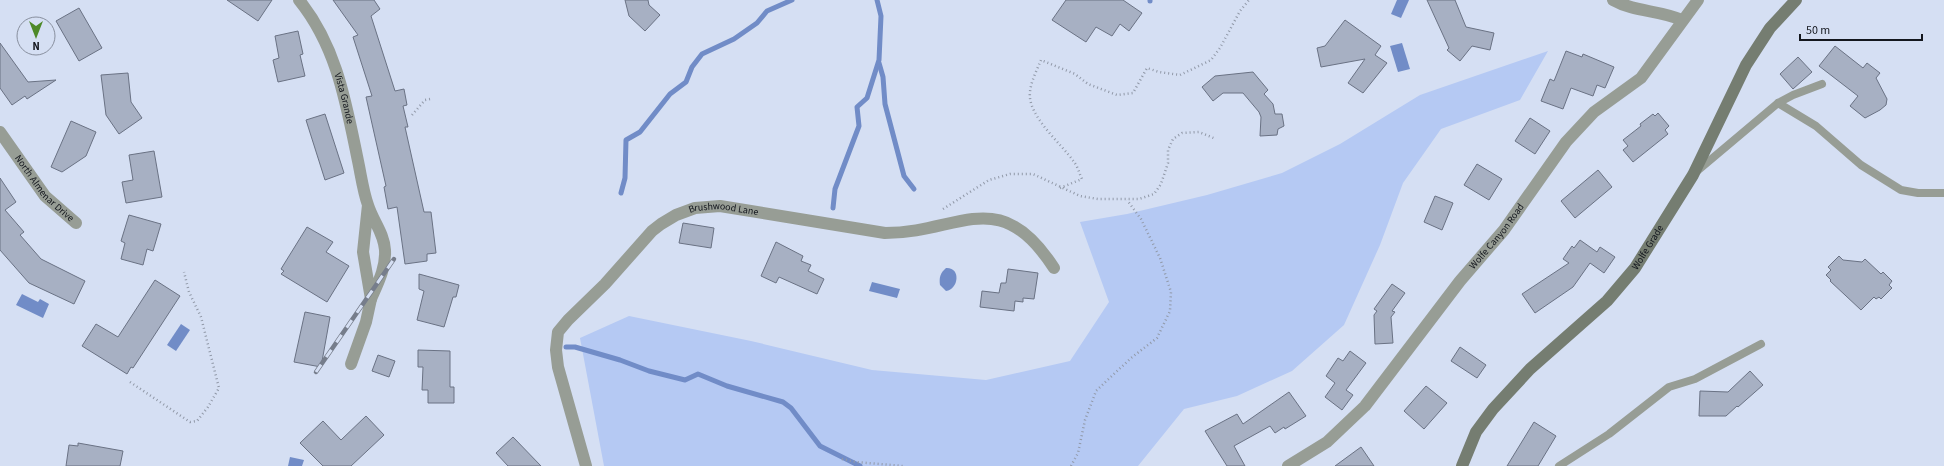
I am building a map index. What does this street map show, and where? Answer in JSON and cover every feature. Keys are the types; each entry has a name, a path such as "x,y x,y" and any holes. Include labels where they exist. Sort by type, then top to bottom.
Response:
{"street":[{"name":"Vista Grande","path":"299,0 326,41 340,77 368,205 382,234 385,250 384,266 371,299 366,322 351,364"},
{"path":"1613,0 1625,6 1658,12 1682,20"},
{"name":"Wolfe Canyon Road","path":"1288,466 1327,442 1365,406 1464,275 1504,230 1566,142 1594,112 1641,78 1652,65 1682,20 1698,0"},
{"name":"Wolfe Grade","path":"1462,466 1476,432 1493,408 1530,369 1607,301 1626,280 1642,258 1693,175 1750,59 1770,28 1796,0"},
{"name":"North Almenar Drive","path":"0,132 45,196 76,223"},
{"name":"Vista Grande","path":"368,205 363,252 371,299"},
{"name":"Brushwood Lane","path":"586,466 558,367 556,350 558,332 568,320 601,288 652,230 676,215 695,208 720,206 885,234 905,232 973,218 992,219 1018,228 1042,252 1054,268"}],"lane":[{"path":"1693,175 1778,103 1793,95 1822,84"},
{"path":"1778,103 1816,126 1861,165 1901,190 1918,194 1944,193"},
{"path":"1559,466 1609,434 1669,387 1695,379 1760,344"}],"path":[{"path":"1060,188 1082,179 1075,164 1041,122 1032,108 1030,94 1041,60 1074,74 1088,84 1117,95 1133,93 1147,68 1159,72 1180,75 1211,60 1220,48 1240,11 1249,0"},
{"path":"412,115 425,100 430,99"},
{"path":"942,210 990,180 1010,174 1033,174 1060,188 1080,196 1098,199 1139,199 1154,194 1161,184 1165,175 1168,150 1173,139 1182,133 1199,132 1216,139"},
{"path":"1071,466 1078,453 1085,420 1096,391 1131,358 1157,338 1170,311 1171,292 1162,264 1141,219 1127,199"},
{"path":"130,382 190,422 197,421 208,407 219,388 201,317 189,292 184,272"},
{"path":"842,459 856,462 903,466"}],"shaded area":[{"path":"1397,0 1409,0 1401,18 1391,14"},
{"path":"1402,43 1410,69 1398,72 1390,46"},
{"path":"1548,51 1520,100 1441,129 1403,183 1380,245 1344,325 1292,371 1237,396 1184,409 1138,466 604,466 580,338 629,316 751,341 872,370 986,380 1070,361 1109,302 1080,222 1127,214 1207,195 1282,173 1340,144 1420,95"},
{"path":"946,268 951,269 956,274 956,283 946,291 940,285 940,276"},
{"path":"872,282 900,289 897,298 869,291"},
{"path":"22,294 38,302 40,299 49,304 43,318 16,305"},
{"path":"181,324 190,330 176,351 167,345"},
{"path":"290,457 304,460 302,466 288,466"}],"building":[{"path":"227,0 272,0 258,21"},
{"path":"333,0 374,0 380,9 371,16 395,91 404,89 407,105 403,106 408,127 405,127 424,212 431,212 436,253 427,254 427,261 405,264 397,207 388,209 384,187 386,186 366,97 372,96 353,37 358,35"},
{"path":"625,0 648,0 649,5 660,15 645,31 629,16"},
{"path":"1066,0 1123,0 1142,13 1129,31 1120,24 1112,36 1096,27 1086,42 1052,20"},
{"path":"1427,0 1455,0 1466,27 1494,33 1490,50 1472,46 1460,61 1447,50 1449,48"},
{"path":"79,8 102,48 79,61 56,21"},
{"path":"1345,20 1381,46 1375,55 1387,63 1363,93 1348,83 1365,59 1321,67 1317,48 1325,46"},
{"path":"298,31 303,54 300,55 305,76 278,82 273,60 279,58 275,36"},
{"path":"0,43 28,82 56,80 27,99 25,96 12,105 0,88"},
{"path":"1835,46 1863,68 1867,63 1880,73 1876,78 1887,99 1886,105 1880,110 1865,118 1850,106 1858,96 1819,66"},
{"path":"1566,51 1582,57 1583,54 1614,67 1605,88 1597,85 1593,96 1571,88 1563,109 1541,101 1550,79 1554,81"},
{"path":"1798,57 1812,72 1793,89 1780,74"},
{"path":"1253,72 1268,90 1264,94 1273,104 1275,114 1282,114 1284,126 1278,129 1277,135 1260,136 1261,117 1259,112 1243,93 1223,93 1213,101 1202,87 1215,76"},
{"path":"128,73 131,102 142,118 119,134 106,115 101,75"},
{"path":"1658,113 1669,126 1665,130 1668,134 1633,162 1623,150 1628,146 1623,140 1641,126 1640,124 1653,114 1655,116"},
{"path":"325,114 344,173 325,180 306,120"},
{"path":"1530,118 1550,131 1535,154 1515,141"},
{"path":"71,121 96,132 86,156 62,172 51,167"},
{"path":"154,151 162,197 126,203 122,182 133,180 129,155"},
{"path":"1477,164 1502,179 1489,200 1464,185"},
{"path":"1598,170 1612,187 1575,218 1561,201"},
{"path":"0,178 16,202 5,210 24,232 20,235 41,259 85,281 74,304 29,283 0,250"},
{"path":"1435,196 1453,203 1442,230 1424,222"},
{"path":"129,215 161,224 153,251 147,249 143,265 121,259 125,243 121,241"},
{"path":"683,223 714,228 711,248 679,243"},
{"path":"307,227 333,242 326,252 349,266 327,302 281,274 284,271 281,269"},
{"path":"1580,240 1597,252 1600,247 1615,257 1604,273 1590,263 1573,287 1535,313 1522,294 1569,263 1563,259 1572,246 1574,248"},
{"path":"776,242 803,256 801,261 811,265 808,271 824,279 817,294 779,277 776,283 761,276"},
{"path":"1839,256 1843,260 1862,262 1865,259 1881,274 1883,272 1892,281 1889,285 1892,288 1881,299 1879,297 1876,299 1874,297 1861,310 1830,281 1831,280 1826,275 1831,270 1828,267"},
{"path":"1008,269 1038,273 1034,299 1023,298 1023,302 1015,301 1014,311 980,307 982,291 999,293 1001,283 1006,283"},
{"path":"419,274 459,285 456,297 453,297 444,327 417,320 424,291 419,289"},
{"path":"155,280 180,296 133,368 131,367 127,374 82,346 96,324 118,337"},
{"path":"1392,284 1405,293 1392,311 1395,312 1391,317 1393,343 1375,344 1374,315 1377,311 1374,309"},
{"path":"305,312 330,317 321,367 294,362"},
{"path":"1460,347 1486,365 1477,378 1451,361"},
{"path":"418,350 450,351 450,387 454,387 454,403 428,403 428,390 422,390 423,367 418,367"},
{"path":"1350,351 1366,363 1346,390 1353,395 1342,410 1325,397 1335,383 1326,376 1338,358 1343,361"},
{"path":"378,355 395,361 389,377 372,371"},
{"path":"1750,371 1763,385 1726,416 1699,416 1700,391 1728,392"},
{"path":"1426,386 1447,403 1424,429 1404,411"},
{"path":"1289,392 1306,416 1285,429 1284,427 1275,433 1270,426 1234,446 1245,466 1227,466 1205,431 1237,414 1243,424"},
{"path":"366,416 384,435 351,466 323,466 300,443 323,421 341,440"},
{"path":"1534,422 1556,436 1538,466 1507,466"},
{"path":"513,437 541,466 508,466 496,453"},
{"path":"78,443 123,451 120,466 66,466 69,445 78,446"},
{"path":"1361,447 1374,466 1335,466"}],"waterway":[{"path":"621,193 625,178 626,140 640,132 670,94 686,82 692,67 702,54 734,39 757,23 767,11 792,0"},
{"path":"833,208 835,189 859,126 857,107 867,98 879,60 881,16 877,0"},
{"path":"879,63 883,77 885,104 904,176 914,189"},
{"path":"566,347 575,347 620,360 649,371 685,380 698,374 727,386 783,402 791,408 820,446 860,466"}],"railway":[{"path":"316,372 394,259"}]}
